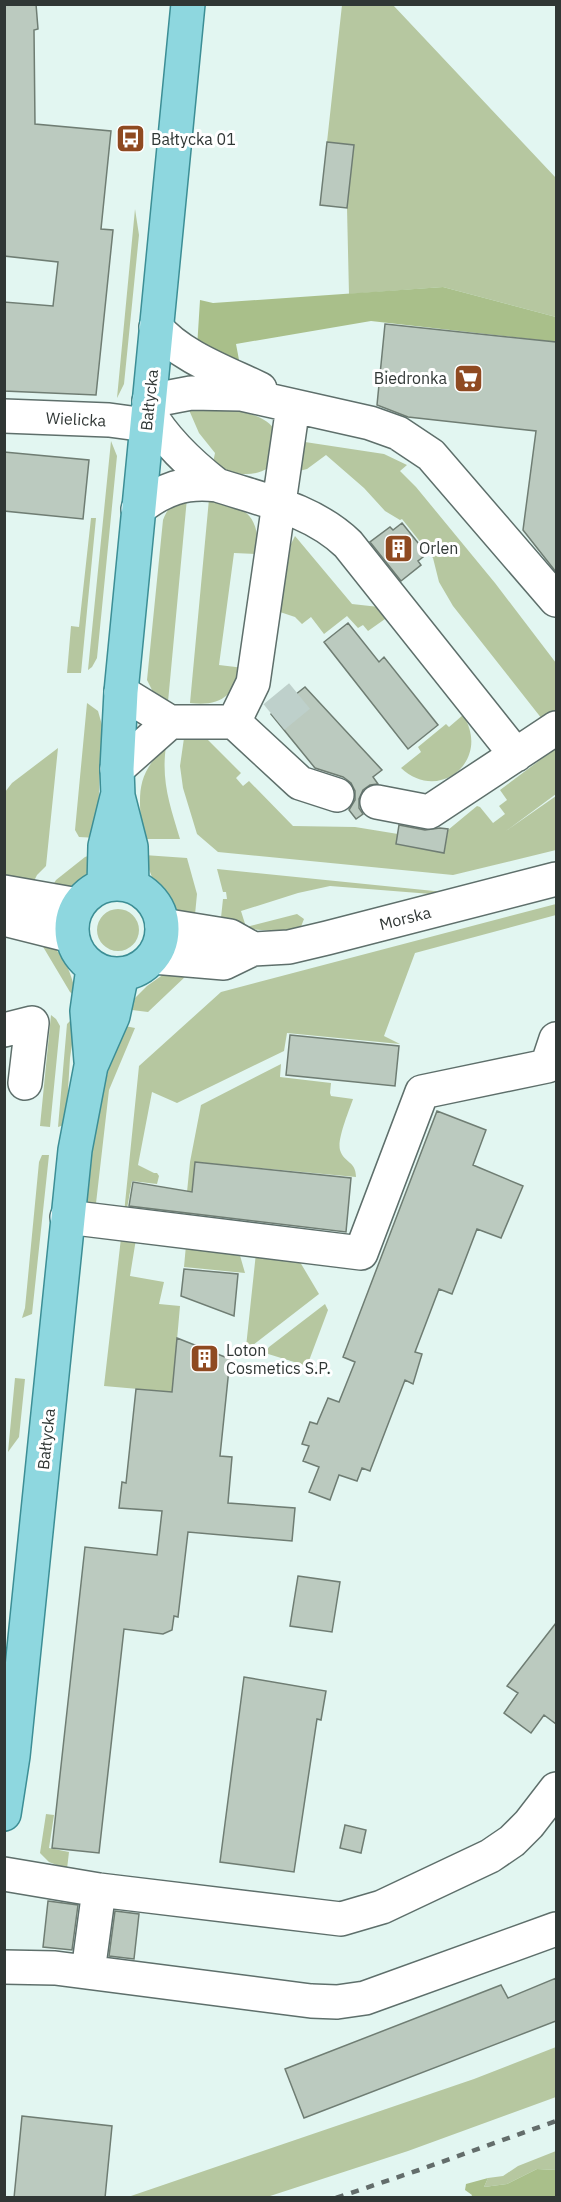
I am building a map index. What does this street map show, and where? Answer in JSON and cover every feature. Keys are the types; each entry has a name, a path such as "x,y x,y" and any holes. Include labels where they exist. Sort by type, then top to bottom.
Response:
{"main road":[{"name":"Bałtycka","path":"96,903 131,847 117,782 121,692 188,4"},
{"path":"148,895 159,911 162,925 159,946 153,957 134,972 107,971 83,959 96,903 148,895"},
{"name":"Bałtycka","path":"4,1814 13,1756 75,1150 91,1066 113,1016 107,971"}],"street":[{"path":"156,327 166,339 184,351 293,406 378,425 398,434 431,455 556,600"},
{"name":"Wielicka","path":"4,416 109,420 148,412 191,393 215,392 241,394 293,406"},
{"path":"234,723 253,683 293,406"},
{"path":"148,412 158,428 184,458 217,485"},
{"path":"138,509 162,493 189,483 217,485 320,521 348,544 516,755"},
{"path":"121,692 170,722 234,723 300,783 337,795"},
{"path":"117,782 170,722"},
{"path":"377,802 429,812 556,728"},
{"name":"Morska","path":"153,957 224,963 253,950 289,947 556,879"},
{"path":"4,892 96,903"},
{"path":"4,919 96,903"},
{"path":"162,925 230,936 253,950"},
{"path":"4,1030 32,1023 25,1083"},
{"path":"67,1217 361,1253 422,1092 546,1066 556,1039"},
{"path":"4,1874 99,1890 341,1919 382,1907 490,1856 512,1841 529,1824 556,1789"},
{"path":"88,1972 99,1890"},
{"path":"4,1967 55,1968 311,2001 337,2002 365,1998 556,1929"}],"green space":[{"path":"342,5 393,5 556,178 556,317 443,287 349,294 347,208 354,145 327,142"},
{"path":"135,209 139,235 124,384 117,398"},
{"path":"443,287 556,317 556,342 371,321 236,344 239,360 232,364 197,348 200,300 213,303"},
{"path":"206,406 245,412 270,424 275,431 269,467 249,474 212,468 215,453 199,433 189,410"},
{"path":"111,441 117,456 97,658 88,670"},
{"path":"305,442 384,454 407,465 400,471 416,487 495,583 556,663 556,718 542,719 453,606 439,582 433,558 402,519 385,511 364,488 326,455 307,469 299,471 297,467"},
{"path":"187,498 168,702 155,696 147,680 163,520 172,506"},
{"path":"209,499 232,505 247,514 256,529 258,554 234,553 219,665 244,668 230,692 218,701 201,704 190,703"},
{"path":"91,518 96,518 81,673 67,673 71,626 79,627"},
{"path":"295,536 352,604 379,607 385,619 368,631 363,625 358,628 347,616 324,634 311,617 302,624 295,617 280,612 291,544"},
{"path":"87,703 98,711 102,725 97,838 79,837 75,830"},
{"path":"463,715 470,732 471,747 466,761 457,772 445,779 431,781 416,778 401,768 421,752 418,747 446,724 449,727"},
{"path":"204,736 241,773 236,778 243,786 249,781 293,826 355,827 398,834 397,844 444,853 448,830 477,806 493,823 505,814 499,806 507,800 500,790 556,748 556,794 506,831 556,796 556,850 453,875 218,852 197,834 183,788 180,766 184,738"},
{"path":"166,746 166,782 180,839 142,839 140,799 143,778 155,757"},
{"path":"58,748 46,866 37,875 31,887 5,882 5,792 12,783"},
{"path":"91,855 91,869 82,879 67,888 49,892 56,880 85,857"},
{"path":"144,855 187,858 197,894 194,925 174,911 161,896"},
{"path":"217,869 444,892 444,895 330,886 298,893 241,911 246,927 297,914 304,919 300,929 291,932 220,927 223,899 227,899"},
{"path":"556,904 556,915 415,953 384,1036 400,1044 287,1033 284,1051 177,1103 152,1092 138,1165 159,1176 157,1184 132,1181 126,1214 124,1213 139,1066 221,992"},
{"path":"118,909 133,915 139,930 133,945 118,951 103,945 97,930 103,915"},
{"path":"51,944 68,969 77,998 70,992 42,945"},
{"path":"164,974 187,975 148,1012 124,1009 147,986"},
{"path":"51,1015 60,1026 50,1127 40,1126"},
{"path":"76,1018 70,1058 66,1122 58,1127 67,1024"},
{"path":"120,1025 135,1028 109,1090 95,1212 87,1207 86,1200 96,1119"},
{"path":"281,1064 280,1077 331,1083 331,1096 353,1099 340,1139 340,1150 354,1168 356,1177 195,1162 189,1222 184,1222 190,1162 201,1105"},
{"path":"42,1155 49,1155 32,1314 22,1318 25,1308 39,1162"},
{"path":"121,1238 136,1239 130,1276 164,1282 159,1304 180,1306 167,1452 161,1391 104,1386"},
{"path":"186,1245 239,1252 245,1273 184,1267"},
{"path":"256,1253 300,1262 319,1294 248,1349 246,1347"},
{"path":"325,1304 328,1310 307,1366 265,1353 269,1347"},
{"path":"15,1378 25,1379 19,1437 8,1452"},
{"path":"46,1814 54,1815 49,1848 69,1852 67,1869 49,1862 40,1853"},
{"path":"556,2047 556,2097 408,2151 267,2197 128,2197 474,2079"},
{"path":"556,2151 556,2170 537,2169 507,2184 484,2187 488,2178 503,2176 518,2166"},
{"path":"537,2169 556,2170 556,2197 471,2197 472,2195 465,2190 466,2184 488,2178 484,2187 507,2184"}],"building":[{"path":"4,4 36,4 38,29 34,30 35,124 111,131 101,229 113,230 96,395 4,391 4,302 53,306 58,262 4,256"},
{"path":"327,142 354,145 347,208 320,205"},
{"name":"Biedronka","path":"385,324 556,342 556,572 523,530 536,431 408,417 377,405"},
{"path":"4,452 89,460 83,519 4,511"},
{"name":"Orlen","path":"402,523 427,554 418,561 421,565 401,581 370,542 390,527 393,530"},
{"path":"348,623 379,662 384,657 438,725 408,749 324,642"},
{"path":"305,687 382,770 373,777 378,784 370,785 363,790 359,799 359,808 363,814 356,819 349,810 355,800 355,791 351,783 343,777 315,768 271,714"},
{"path":"399,825 425,830 448,829 444,853 396,844"},
{"path":"290,1035 399,1046 395,1086 286,1075"},
{"path":"437,1111 486,1130 473,1165 523,1186 501,1238 477,1229 452,1294 439,1289 415,1352 422,1354 413,1384 405,1380 370,1471 362,1468 357,1481 339,1475 330,1500 309,1492 319,1467 303,1461 309,1446 302,1444 310,1422 317,1424 328,1398 339,1402 355,1362 343,1357"},
{"path":"195,1162 351,1178 346,1232 129,1206 133,1182 192,1192"},
{"path":"184,1269 238,1274 234,1316 181,1296"},
{"path":"177,1338 230,1359 220,1456 232,1457 228,1503 295,1508 292,1541 188,1532 178,1617 174,1616 172,1630 163,1634 124,1629 99,1853 52,1848 85,1547 157,1555 162,1511 119,1508 122,1482 126,1483 136,1389 172,1392"},
{"path":"298,1576 340,1582 332,1632 290,1626"},
{"path":"556,1623 556,1724 544,1715 531,1733 504,1713 518,1693 507,1686"},
{"path":"244,1677 326,1691 321,1720 317,1719 294,1872 220,1862"},
{"path":"345,1825 366,1830 361,1853 340,1848"},
{"path":"48,1901 78,1905 72,1950 43,1947"},
{"path":"115,1911 139,1914 134,1959 109,1956"},
{"path":"556,1978 556,2021 304,2118 285,2069 501,1985 508,1998"},
{"path":"22,2116 112,2126 105,2198 14,2198"}],"tunnel":[{"path":"274,717 307,690"}],"railway":[{"path":"336,2198 556,2121"}],"place":[{"name":"Bałtycka 01","path":"130,139"},
{"name":"Biedronka","path":"468,378"},
{"name":"Orlen","path":"398,548"},
{"name":"Loton Cosmetics S.P.","path":"205,1359"}]}
